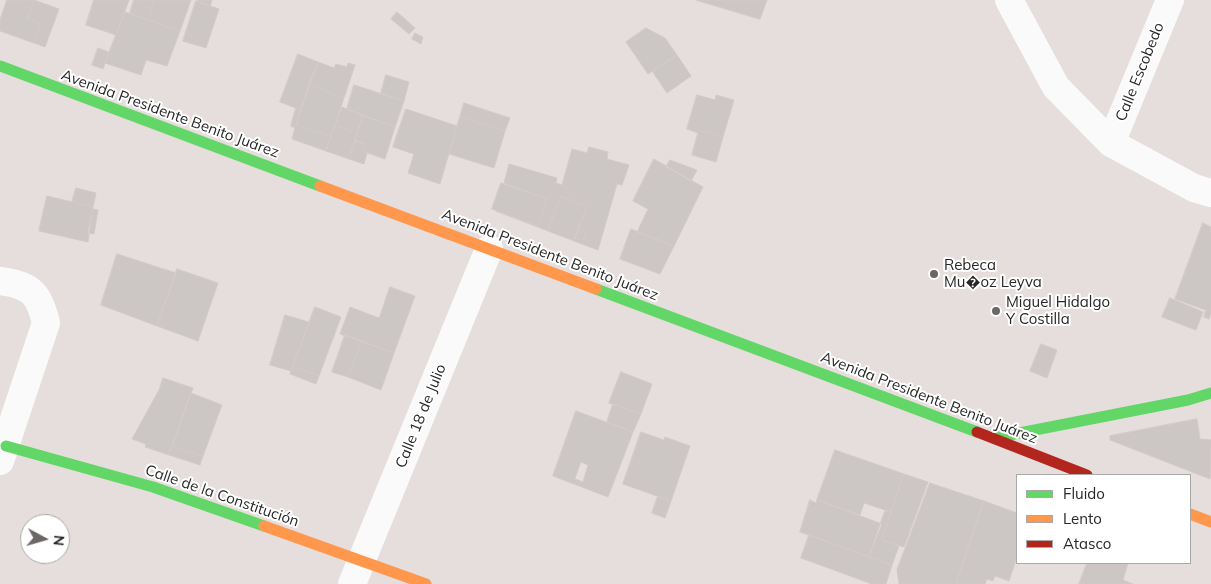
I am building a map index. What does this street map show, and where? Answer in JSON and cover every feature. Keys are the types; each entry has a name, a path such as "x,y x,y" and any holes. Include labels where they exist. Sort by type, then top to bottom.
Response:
{"street":[{"path":"1009,0 1056,87 1111,143 1194,188 1211,193"},
{"name":"Calle Escobedo","path":"1111,143 1170,0"},
{"name":"Avenida Presidente Benito Juárez","path":"0,66 489,248 994,438 1084,474"},
{"name":"Calle 18 de Julio","path":"357,572 489,248"},
{"path":"0,281 19,283 41,300 46,323 3,453"},
{"path":"994,438 1188,400 1211,393"},
{"name":"Calle de la Constitución","path":"3,453 153,487 357,572 426,584"},
{"path":"1191,514 1211,522"}],"building":[{"path":"7,0 34,0 28,19 41,24 34,43 0,31 0,20"},
{"path":"34,0 59,9 45,47 34,43 41,24 28,19"},
{"path":"94,0 129,0 116,35 86,25"},
{"path":"134,0 155,0 148,20 130,13"},
{"path":"155,0 191,0 180,31 148,20"},
{"path":"198,0 212,0 210,6 197,2"},
{"path":"696,0 767,0 760,19"},
{"path":"196,1 219,9 206,48 183,41"},
{"path":"125,12 180,31 167,66 146,60 141,75 105,63"},
{"path":"397,12 415,28 409,34 391,19"},
{"path":"646,28 665,38 677,55 648,74 626,42"},
{"path":"415,33 423,37 421,44 412,39"},
{"path":"98,48 109,52 103,69 92,65"},
{"path":"298,54 318,62 301,110 280,102"},
{"path":"677,55 691,76 667,93 652,71"},
{"path":"318,62 334,68 336,64 347,67 348,63 355,65 344,98 309,85"},
{"path":"386,75 409,82 404,101 381,93"},
{"path":"309,85 344,98 331,136 296,125"},
{"path":"354,85 404,101 395,127 347,109"},
{"path":"697,95 715,100 716,95 734,100 723,137 699,130 698,133 687,129"},
{"path":"464,103 510,118 505,131 460,117"},
{"path":"342,107 363,116 357,133 335,125"},
{"path":"296,108 301,110 296,125 331,136 326,151 292,139 295,128 291,126"},
{"path":"406,109 457,126 440,184 408,173 414,154 393,147"},
{"path":"363,116 395,127 385,159 362,151 365,144 355,140"},
{"path":"460,117 505,131 494,168 449,154"},
{"path":"335,125 357,133 349,159 326,151"},
{"path":"699,130 723,137 716,162 692,155"},
{"path":"355,141 365,144 362,151 367,153 364,164 349,159"},
{"path":"589,147 608,152 607,159 629,165 622,185 617,184 598,250 574,241 575,238 583,240 586,231 578,229 587,206 561,196 548,231 496,211 538,226 547,199 504,183 509,164 557,178 556,183 562,185 572,149 587,153"},
{"path":"654,159 703,187 674,246 637,232 648,209 633,201"},
{"path":"670,160 697,170 691,181 666,167"},
{"path":"501,183 547,199 538,226 492,209"},
{"path":"76,188 96,193 93,207 72,202"},
{"path":"47,196 93,207 88,242 39,231"},
{"path":"561,196 587,206 574,241 548,231"},
{"path":"93,209 98,210 94,234 88,233"},
{"path":"1203,223 1211,227 1211,312 1175,299"},
{"path":"578,229 586,231 583,240 575,238"},
{"path":"631,229 674,246 660,274 620,259"},
{"path":"117,254 176,273 157,326 101,305"},
{"path":"177,269 218,283 198,341 157,326"},
{"path":"390,287 415,296 394,353 340,334 350,307 379,318"},
{"path":"1170,298 1203,312 1196,330 1162,317"},
{"path":"315,307 341,317 319,376 293,366"},
{"path":"1206,310 1211,312 1209,319 1204,317"},
{"path":"285,315 309,322 291,371 270,365"},
{"path":"345,335 362,341 348,377 332,372"},
{"path":"362,341 394,353 381,390 348,377"},
{"path":"1041,344 1057,350 1047,378 1030,371"},
{"path":"293,366 319,376 316,384 290,374"},
{"path":"621,372 652,384 641,414 609,403"},
{"path":"163,378 193,388 169,455 145,447 146,444 132,439 159,390"},
{"path":"191,393 222,405 203,456 172,446"},
{"path":"613,404 641,414 633,432 607,422"},
{"path":"576,411 633,432 608,497 553,476","holes":["581,462 588,465 583,482 575,479"]},
{"path":"1197,419 1200,439 1211,440 1210,479 1110,440 1110,436"},
{"path":"641,432 664,440 665,437 690,446 671,501 623,484"},
{"path":"172,446 203,456 200,465 169,455"},
{"path":"835,450 904,474 891,512 864,503 860,515 817,500"},
{"path":"904,474 928,482 904,547 882,540"},
{"path":"930,483 984,501 956,584 899,584 897,570"},
{"path":"658,496 671,501 665,518 652,513"},
{"path":"810,500 816,503 817,500 882,524 869,557 800,532"},
{"path":"984,501 1016,513 1016,560 1009,581 995,576 993,581 987,579 985,584 956,584"},
{"path":"885,511 891,512 882,540 899,546 892,565 869,557"},
{"path":"809,535 892,565 886,584 872,584 801,558"},
{"path":"1087,564 1128,564 1123,580 1133,584 1079,584"}],"traffic: fast":[{"path":"0,66 320,186"},
{"path":"596,289 977,432"},
{"path":"994,438 1188,400 1211,393"},
{"path":"6,446 153,487 264,526"}],"traffic: slow":[{"path":"320,186 596,289"},
{"path":"1191,514 1211,522"},
{"path":"264,526 426,584"}],"traffic: jam":[{"path":"977,432 1084,474"}],"place":[{"name":"Rebeca Mu�oz Leyva","path":"934,274"},
{"name":"Miguel Hidalgo Y Costilla","path":"996,311"}]}
